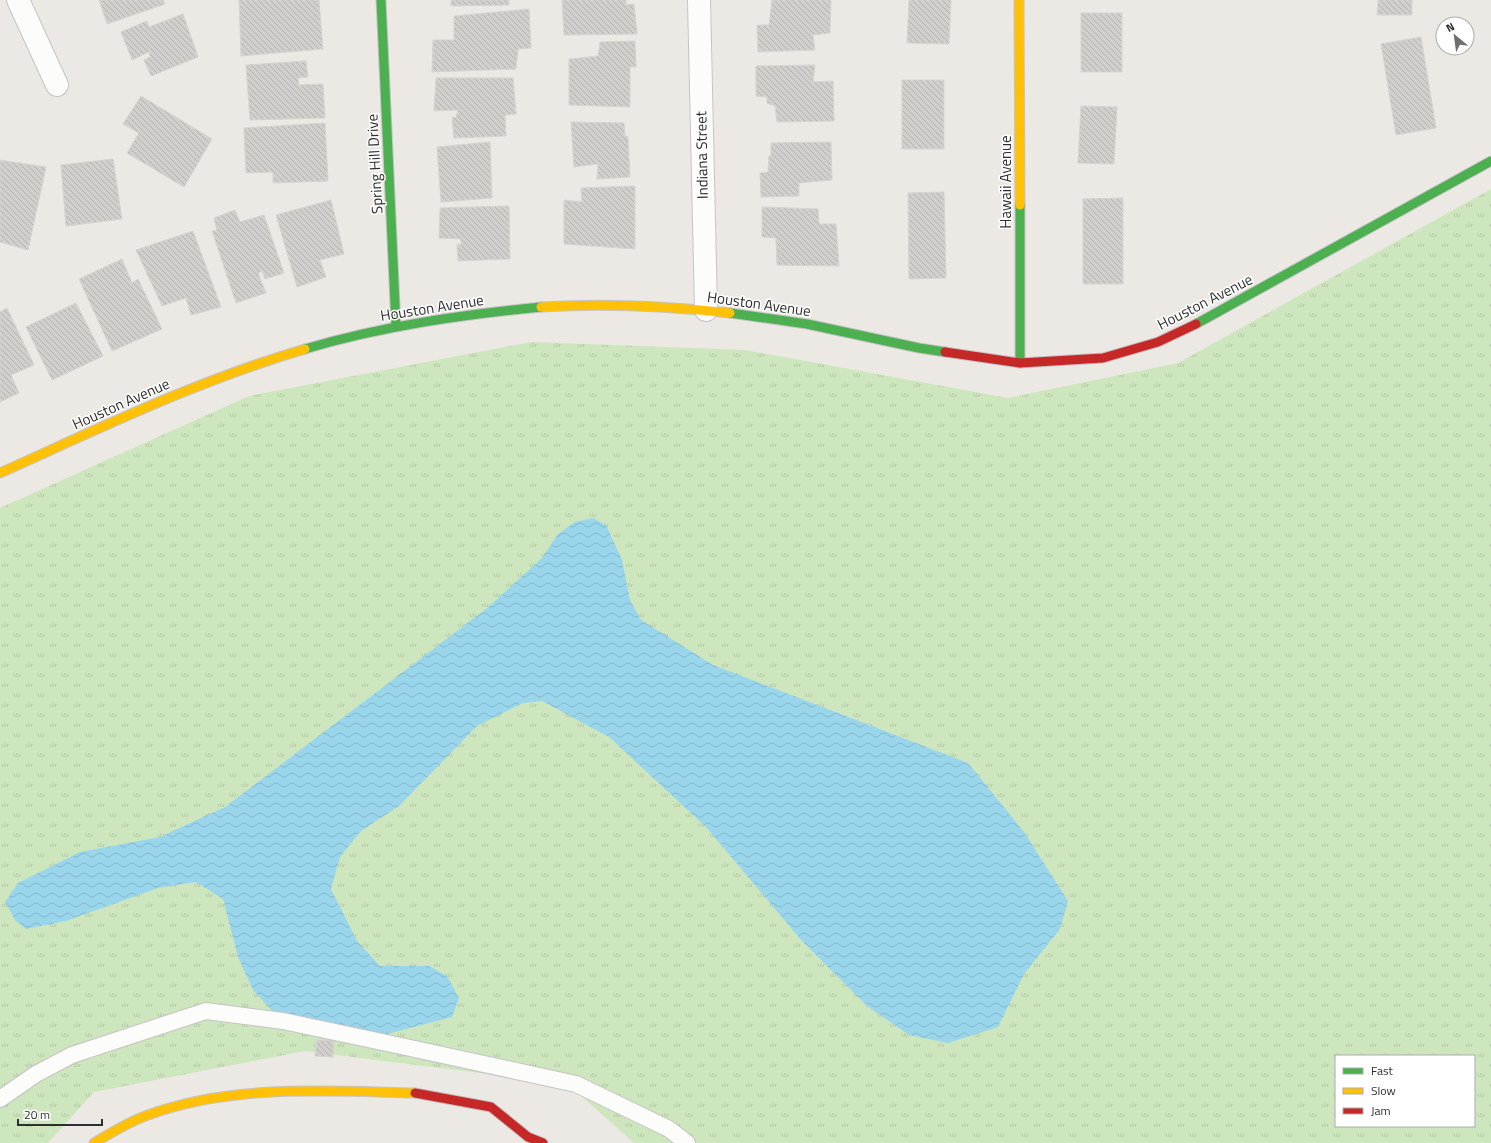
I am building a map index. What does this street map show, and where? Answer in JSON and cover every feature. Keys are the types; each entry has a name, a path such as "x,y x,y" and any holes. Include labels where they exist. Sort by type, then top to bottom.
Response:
{"street":[{"path":"18,0 57,84"},
{"name":"Spring Hill Drive","path":"381,0 396,326"},
{"name":"Indiana Street","path":"699,0 706,310"},
{"name":"Hawaii Avenue","path":"1019,0 1021,288 1020,363"},
{"name":"Houston Avenue","path":"0,473 177,394 261,362 339,339 396,326 479,313 543,307 627,306 706,310 800,323 919,348 1020,363 1103,358 1158,342 1190,328 1491,161"},
{"path":"94,1143 124,1125 147,1115 176,1106 270,1091 305,1090 418,1093 491,1107 528,1137 543,1143"}],"lane":[{"path":"0,1099 36,1074 72,1055 206,1011 283,1022 576,1084 668,1129 687,1143"}],"green space":[{"path":"1491,189 1491,1143 634,1143 568,1084 305,1051 94,1092 48,1143 0,1143 0,508 249,396 531,342 745,350 1008,398 1178,363"}],"water":[{"path":"593,518 606,525 622,560 630,600 641,620 713,665 968,763 1024,832 1068,901 1060,929 1024,974 998,1027 948,1043 909,1035 867,1006 801,940 706,827 609,737 542,701 523,703 477,726 399,806 361,831 340,857 331,889 357,941 380,966 429,966 447,976 459,998 452,1017 383,1035 274,1013 253,990 238,957 223,899 196,882 158,888 66,921 26,929 15,920 5,902 18,883 80,852 160,837 225,807 486,609 542,558 558,534 575,522"}],"building":[{"path":"99,0 163,0 165,4 107,24"},
{"path":"239,0 319,0 323,49 241,56"},
{"path":"451,0 509,0 509,5 451,6"},
{"path":"562,0 626,0 626,5 634,4 637,34 564,35"},
{"path":"772,0 831,0 830,33 813,35 815,50 758,52 757,25 769,25"},
{"path":"909,0 951,0 949,44 907,43"},
{"path":"1378,0 1412,0 1412,15 1377,15"},
{"path":"529,9 531,48 518,49 516,69 432,72 433,40 454,40 454,16"},
{"path":"1081,13 1122,13 1122,72 1081,72"},
{"path":"183,14 198,57 151,76 144,60 150,57 149,52 132,60 121,32 147,21 149,27"},
{"path":"1421,37 1436,128 1396,135 1381,44"},
{"path":"635,41 636,67 630,67 630,107 569,105 569,59 598,56 600,42"},
{"path":"306,61 308,77 298,78 299,85 323,84 325,118 250,120 246,65"},
{"path":"815,65 813,82 833,81 834,121 777,122 775,106 767,103 767,97 756,96 756,66"},
{"path":"436,78 513,78 516,114 505,115 506,136 454,138 452,117 456,118 458,110 434,111"},
{"path":"902,80 944,80 944,149 902,149"},
{"path":"141,96 212,139 184,187 127,153 139,133 123,124"},
{"path":"1081,106 1117,107 1114,164 1078,163"},
{"path":"571,122 624,123 625,136 628,137 630,177 597,179 598,164 574,167"},
{"path":"325,123 328,181 273,183 273,172 246,173 244,128"},
{"path":"490,142 492,198 441,202 437,147"},
{"path":"831,142 832,180 799,183 799,196 761,197 760,173 768,172 769,156 771,156 771,143"},
{"path":"113,159 122,219 66,226 61,165"},
{"path":"0,160 46,167 28,250 0,242"},
{"path":"635,186 635,249 564,244 564,200 582,202 581,188"},
{"path":"944,192 946,278 909,279 908,193"},
{"path":"1123,198 1123,284 1083,284 1083,199"},
{"path":"331,200 344,254 320,260 326,277 297,287 276,215"},
{"path":"509,206 510,259 458,261 457,244 461,245 461,239 439,238 440,208"},
{"path":"762,207 818,209 819,224 836,224 839,266 777,265 776,238 762,237"},
{"path":"235,210 240,222 264,215 284,273 265,279 262,271 258,273 266,293 236,303 212,231 217,231 214,218"},
{"path":"193,231 221,307 191,315 186,298 162,306 136,250"},
{"path":"122,259 132,283 138,279 162,329 112,351 79,279"},
{"path":"76,303 103,356 52,380 26,327"},
{"path":"7,308 34,365 11,375 19,393 0,402 0,312"},
{"path":"317,1040 334,1041 333,1057 315,1056"}],"traffic: fast":[{"path":"381,0 396,326"},
{"path":"1196,324 1491,161"},
{"path":"1020,205 1020,363"},
{"path":"305,349 363,334 422,322 541,307"},
{"path":"730,313 807,324 919,348 945,352"}],"traffic: slow":[{"path":"1019,0 1020,205"},
{"path":"541,307 588,305 636,306 730,313"},
{"path":"0,473 112,422 188,390 266,361 305,349"},
{"path":"94,1143 127,1124 148,1115 180,1105 213,1098 246,1094 313,1091 415,1093"}],"traffic: jam":[{"path":"945,352 1020,363 1103,358 1158,342 1196,324"},
{"path":"415,1093 491,1107 528,1137 543,1143"}]}
